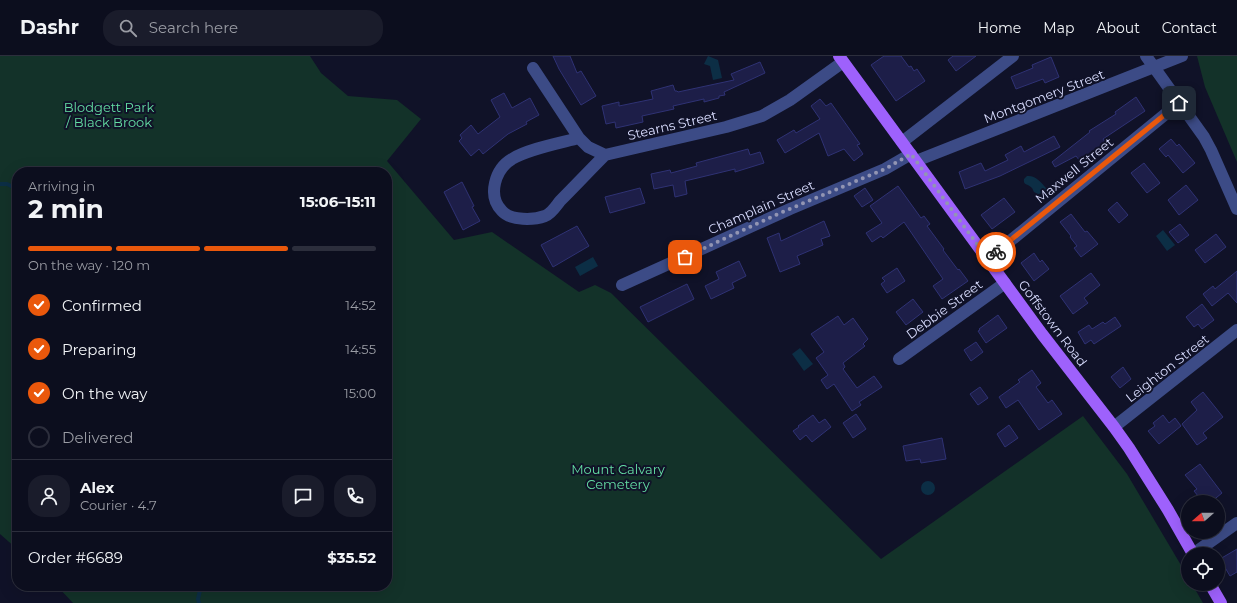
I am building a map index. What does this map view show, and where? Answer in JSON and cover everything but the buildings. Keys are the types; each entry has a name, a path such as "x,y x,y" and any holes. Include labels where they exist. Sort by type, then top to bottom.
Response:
{"main road":[{"name":"Goffstown Road","path":"841,59 1005,283 1114,427 1151,483 1189,547"},
{"path":"1214,591 1221,603"}],"street":[{"path":"902,142 1013,56"},
{"path":"1146,56 1204,137 1237,209"},
{"name":"Montgomery Street","path":"913,158 1182,56"},
{"name":"Stearns Street","path":"605,155 726,127 762,116 790,100 841,59"},
{"path":"533,68 579,138 588,147 605,155 547,216 529,220 514,218 502,212 494,197 494,185 500,170 511,159 526,153 579,138"},
{"name":"Maxwell Street","path":"988,259 1179,103"},
{"name":"Champlain Street","path":"622,285 767,219 913,158"},
{"name":"Debbie Street","path":"899,359 1005,283"},
{"name":"Leighton Street","path":"1114,427 1237,330"},
{"path":"1203,547 1237,523"}],"green space":[{"path":"0,56 310,56 321,73 348,96 397,100 421,119 387,161 454,240 492,232 579,292 595,285 611,293 881,559 1083,416 1127,474 1181,565 1181,591 1196,591 1203,603 73,603 62,591 392,591 392,167 12,167 12,545 0,534"},
{"path":"1197,56 1237,56 1237,162 1205,87"}],"water":[{"path":"708,56 718,60 722,78 713,80 710,66 704,64"},
{"path":"1027,176 1038,179 1046,188 1046,192 1038,194 1034,192 1030,186 1024,183 1024,179"},
{"path":"1163,230 1175,245 1167,251 1156,236"},
{"path":"593,257 598,266 580,276 575,267"},
{"path":"800,348 813,364 804,371 792,354"},
{"path":"925,481 931,481 935,485 935,491 931,495 925,495 921,491 921,485"}],"waterway":[{"path":"0,184 7,184 12,186"},
{"path":"199,603 198,599 200,591"}],"way so far":[{"path":"685,257 780,213 885,169 911,154 988,259 996,252"}],"route":[{"path":"996,252 1179,103"}],"park label":[{"name":"Blodgett Park / Black Brook","path":"109,114"},
{"name":"Mount Calvary Cemetery","path":"618,476"}]}
